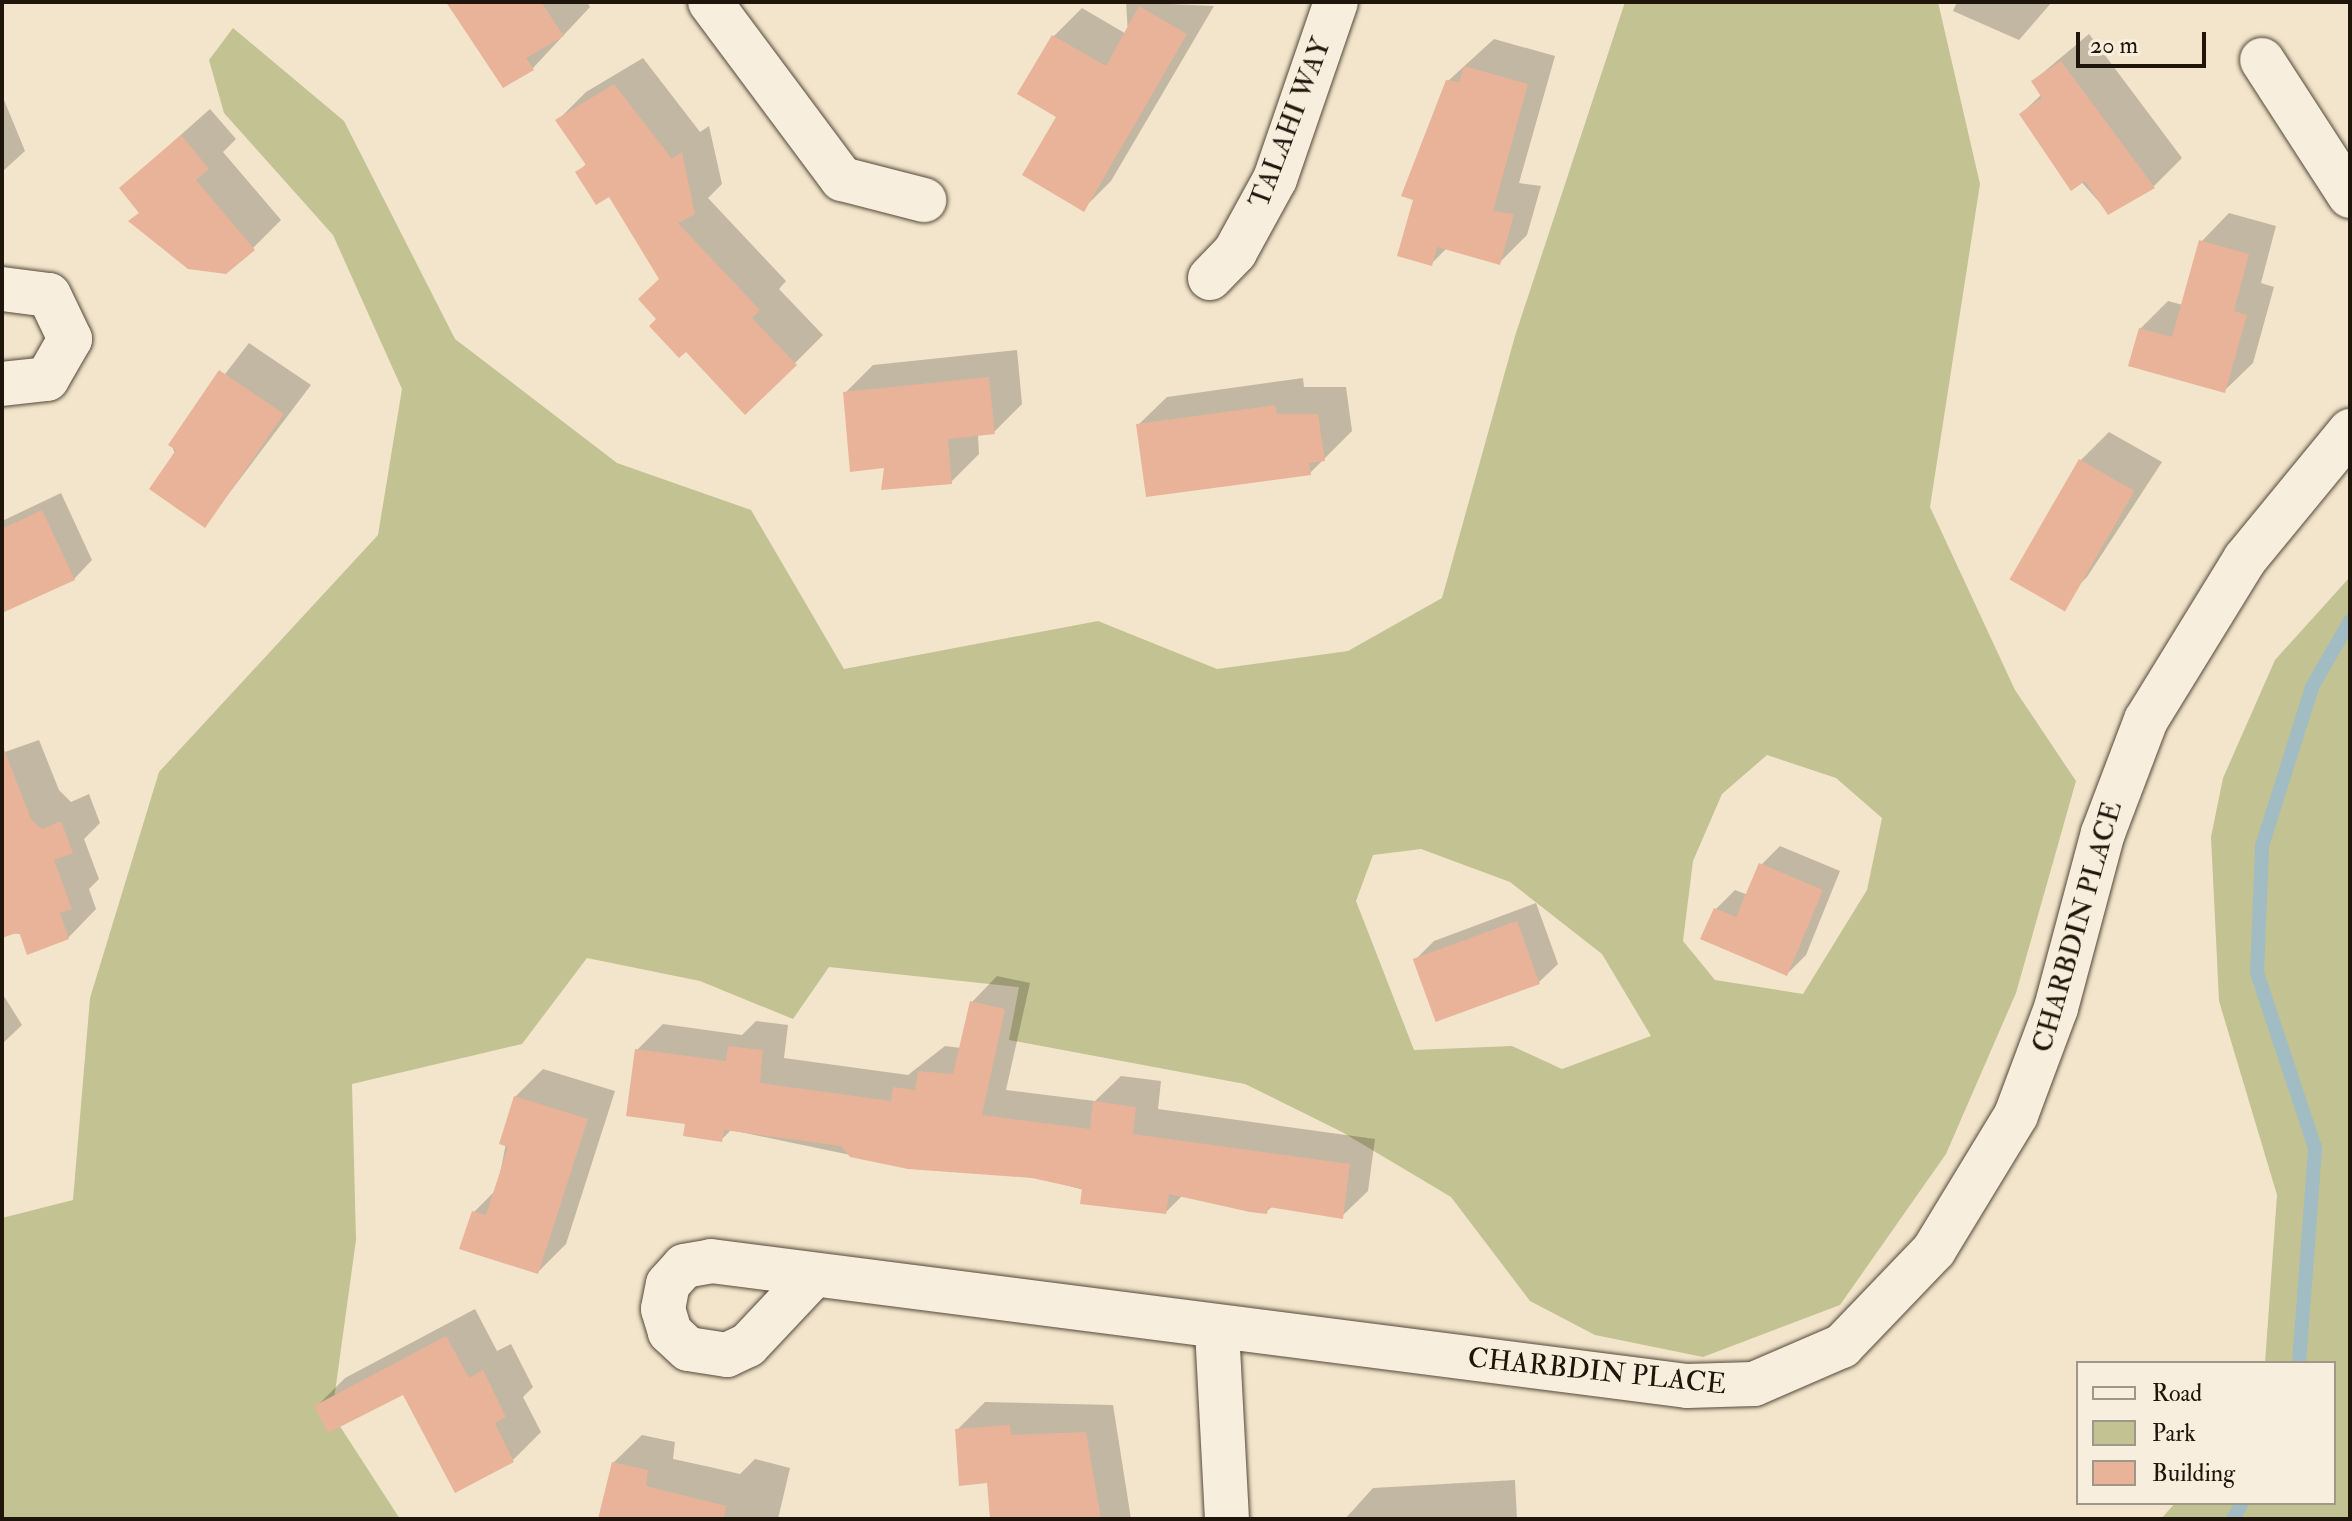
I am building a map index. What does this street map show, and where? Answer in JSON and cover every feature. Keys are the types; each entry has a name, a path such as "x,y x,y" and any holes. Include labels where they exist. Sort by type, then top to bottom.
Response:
{"street":[{"path":"710,2 842,179 924,200"},
{"name":"TALAHI WAY","path":"1210,278 1235,252 1275,179 1336,2"},
{"path":"2262,60 2350,196"},
{"path":"2,289 49,295 70,339 47,379 2,384"},
{"name":"CHARBDIN PLACE","path":"813,1276 1217,1329 1724,1387 1787,1375 1842,1346 1934,1250 2016,1115 2056,1008 2103,833 2146,720 2245,559 2350,431"},
{"path":"1217,1329 1227,1519"}],"green space":[{"path":"1625,2 1938,2 1980,184 1930,507 2015,690 2076,781 2016,993 1946,1154 1840,1305 1703,1357 1595,1335 1530,1301 1451,1197 1342,1132 1245,1084 1009,1040 1019,987 829,967 793,1019 700,981 587,958 522,1044 352,1084 356,1240 332,1414 400,1519 2,1519 2,1218 73,1200 90,998 159,772 378,535 402,389 333,235 224,113 209,60 233,28 344,121 455,339 617,463 751,510 844,669 1098,621 1217,669 1348,651 1442,598 1515,336","holes":["1767,755 1836,778 1882,818 1867,890 1803,994 1715,980 1683,941 1693,861 1722,794","1421,849 1510,882 1602,954 1651,1036 1562,1069 1512,1046 1414,1050 1356,901 1373,855"]},
{"path":"2350,577 2350,1519 2161,1519 2173,1505 2336,1505 2336,1361 2265,1361 2277,1195 2219,1001 2211,837 2223,778 2275,660"}],"building":[{"path":"446,2 541,2 564,36 526,58 534,70 503,88"},
{"path":"1139,6 1187,34 1084,212 1022,175 1056,117 1017,94 1052,35 1106,66"},
{"path":"2061,61 2155,188 2108,215 2085,181 2071,191 2019,114 2042,98 2031,81"},
{"path":"1464,66 1528,84 1493,211 1514,214 1500,265 1437,247 1432,266 1397,256 1413,200 1401,196 1446,80 1459,82"},
{"path":"614,84 672,159 682,152 695,214 678,223 760,310 752,318 797,365 745,415 686,352 679,358 649,326 656,319 638,299 659,279 609,197 596,205 575,172 586,165 555,120"},
{"path":"181,135 209,169 196,180 255,250 226,274 188,269 128,221 139,213 119,188"},
{"path":"2199,240 2249,254 2234,311 2247,315 2225,393 2128,366 2139,328 2172,337"},
{"path":"219,370 284,414 205,528 149,489 176,450 168,445"},
{"path":"989,377 995,434 948,439 952,484 881,490 884,468 850,472 843,392"},
{"path":"1275,405 1277,414 1318,414 1325,461 1309,463 1311,475 1146,497 1136,424"},
{"path":"2079,459 2134,491 2065,611 2010,579"},
{"path":"42,510 75,580 2,613 2,529"},
{"path":"4,749 31,819 42,829 61,821 73,853 54,860 72,909 60,913 69,939 27,955 19,932 2,938"},
{"path":"1759,863 1823,890 1787,976 1700,939 1714,908 1736,917"},
{"path":"1517,921 1540,984 1436,1022 1413,959"},
{"path":"970,1001 1005,1009 982,1115 1090,1129 1093,1101 1136,1107 1133,1134 1350,1164 1343,1219 1268,1207 1267,1214 1250,1212 1169,1194 1166,1214 1080,1204 1082,1189 1032,1178 908,1169 850,1157 841,1146 724,1130 722,1142 683,1136 685,1124 626,1116 635,1049 726,1061 728,1046 763,1050 760,1083 891,1101 893,1087 915,1090 918,1071 953,1074"},
{"path":"514,1096 588,1119 538,1274 459,1249 472,1211 486,1215 508,1147 499,1144"},
{"path":"446,1336 469,1378 483,1370 506,1417 495,1423 514,1462 455,1493 403,1395 328,1433 314,1406"},
{"path":"1010,1425 1011,1435 1086,1432 1101,1519 990,1519 987,1483 959,1486 955,1429"},
{"path":"612,1462 648,1470 646,1486 726,1506 724,1519 598,1519"}],"waterway":[{"path":"2299,1361 2315,1148 2257,973 2262,846 2312,687 2350,621"},
{"path":"2233,1519 2241,1505"}]}
